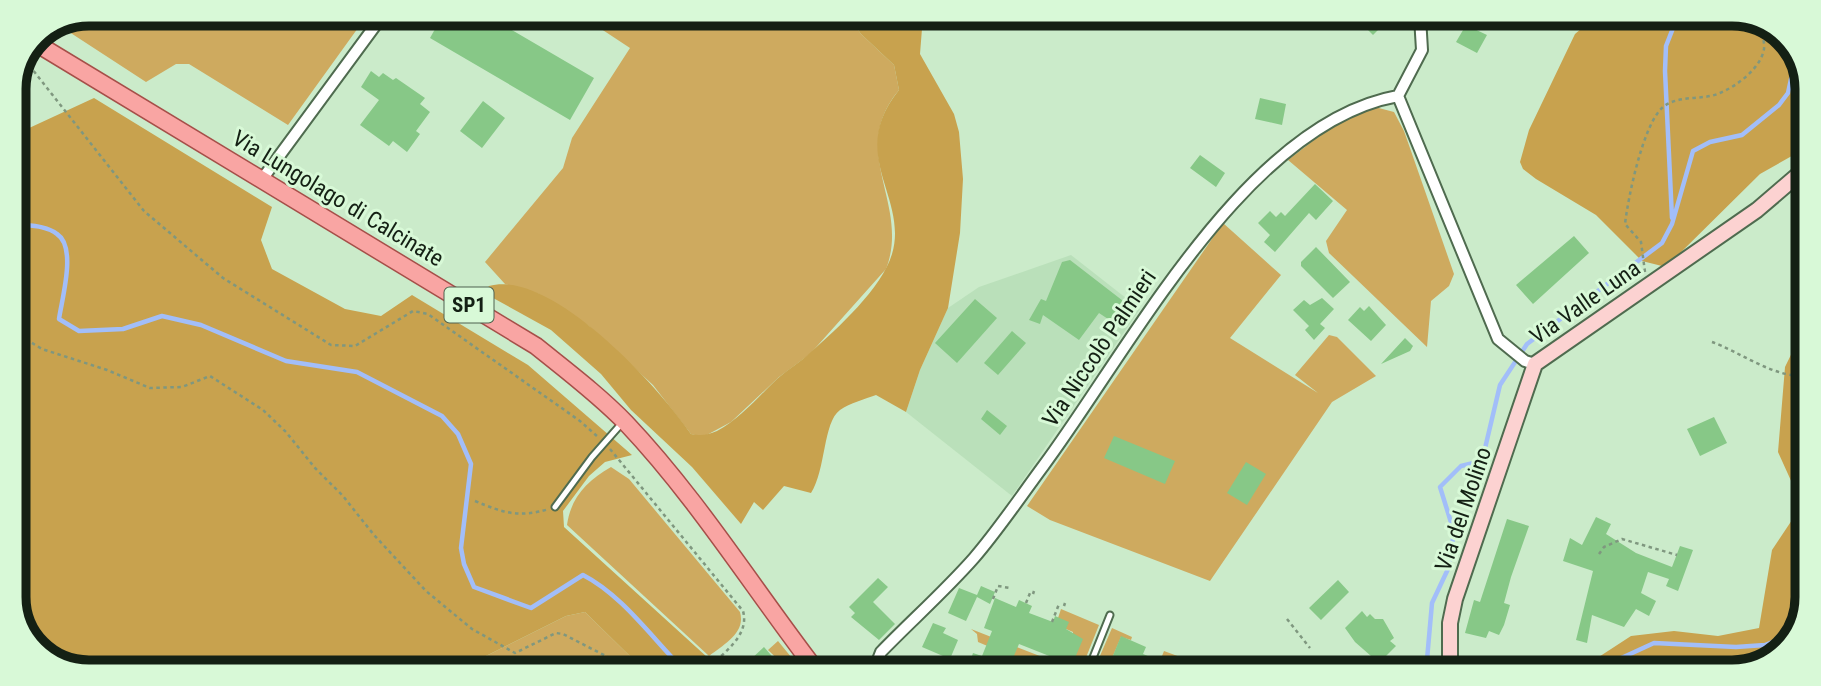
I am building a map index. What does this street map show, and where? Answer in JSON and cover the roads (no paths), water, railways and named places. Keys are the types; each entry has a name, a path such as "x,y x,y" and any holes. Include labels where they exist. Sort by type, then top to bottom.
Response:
{"main road":[{"name":"Via Lungolago di Calcinate","path":"43,47 263,178 536,346 624,421 657,457 806,660"}],"street":[{"path":"263,178 375,26"},
{"path":"1398,96 1422,50 1421,26"},
{"name":"Via Valle Luna","path":"1398,96 1497,339 1530,362 1757,210 1795,177"},
{"name":"Via Niccolò Palmieri","path":"878,660 881,652 973,558 1046,463 1181,265 1220,219 1280,157 1322,124 1373,100 1398,96"},
{"name":"Via del Molino","path":"1450,660 1450,623 1455,599 1530,362"}],"lane":[{"path":"555,507 624,421"},
{"path":"1092,660 1110,615"}],"waterway":[{"path":"1672,218 1665,71 1666,46 1674,26"},
{"path":"1427,660 1432,603 1448,569 1454,532 1440,487 1461,466 1482,461 1500,385 1527,344 1662,243 1672,224 1693,151 1710,142 1742,135 1779,105 1788,93 1792,72"},
{"path":"26,225 48,229 63,241 67,274 59,319 79,331 123,329 162,316 201,325 286,361 357,372 442,416 458,434 471,464 461,548 464,564 474,587 531,608 583,575 624,605 675,660"},
{"path":"1617,660 1654,643 1736,647 1765,645 1777,640"}]}
